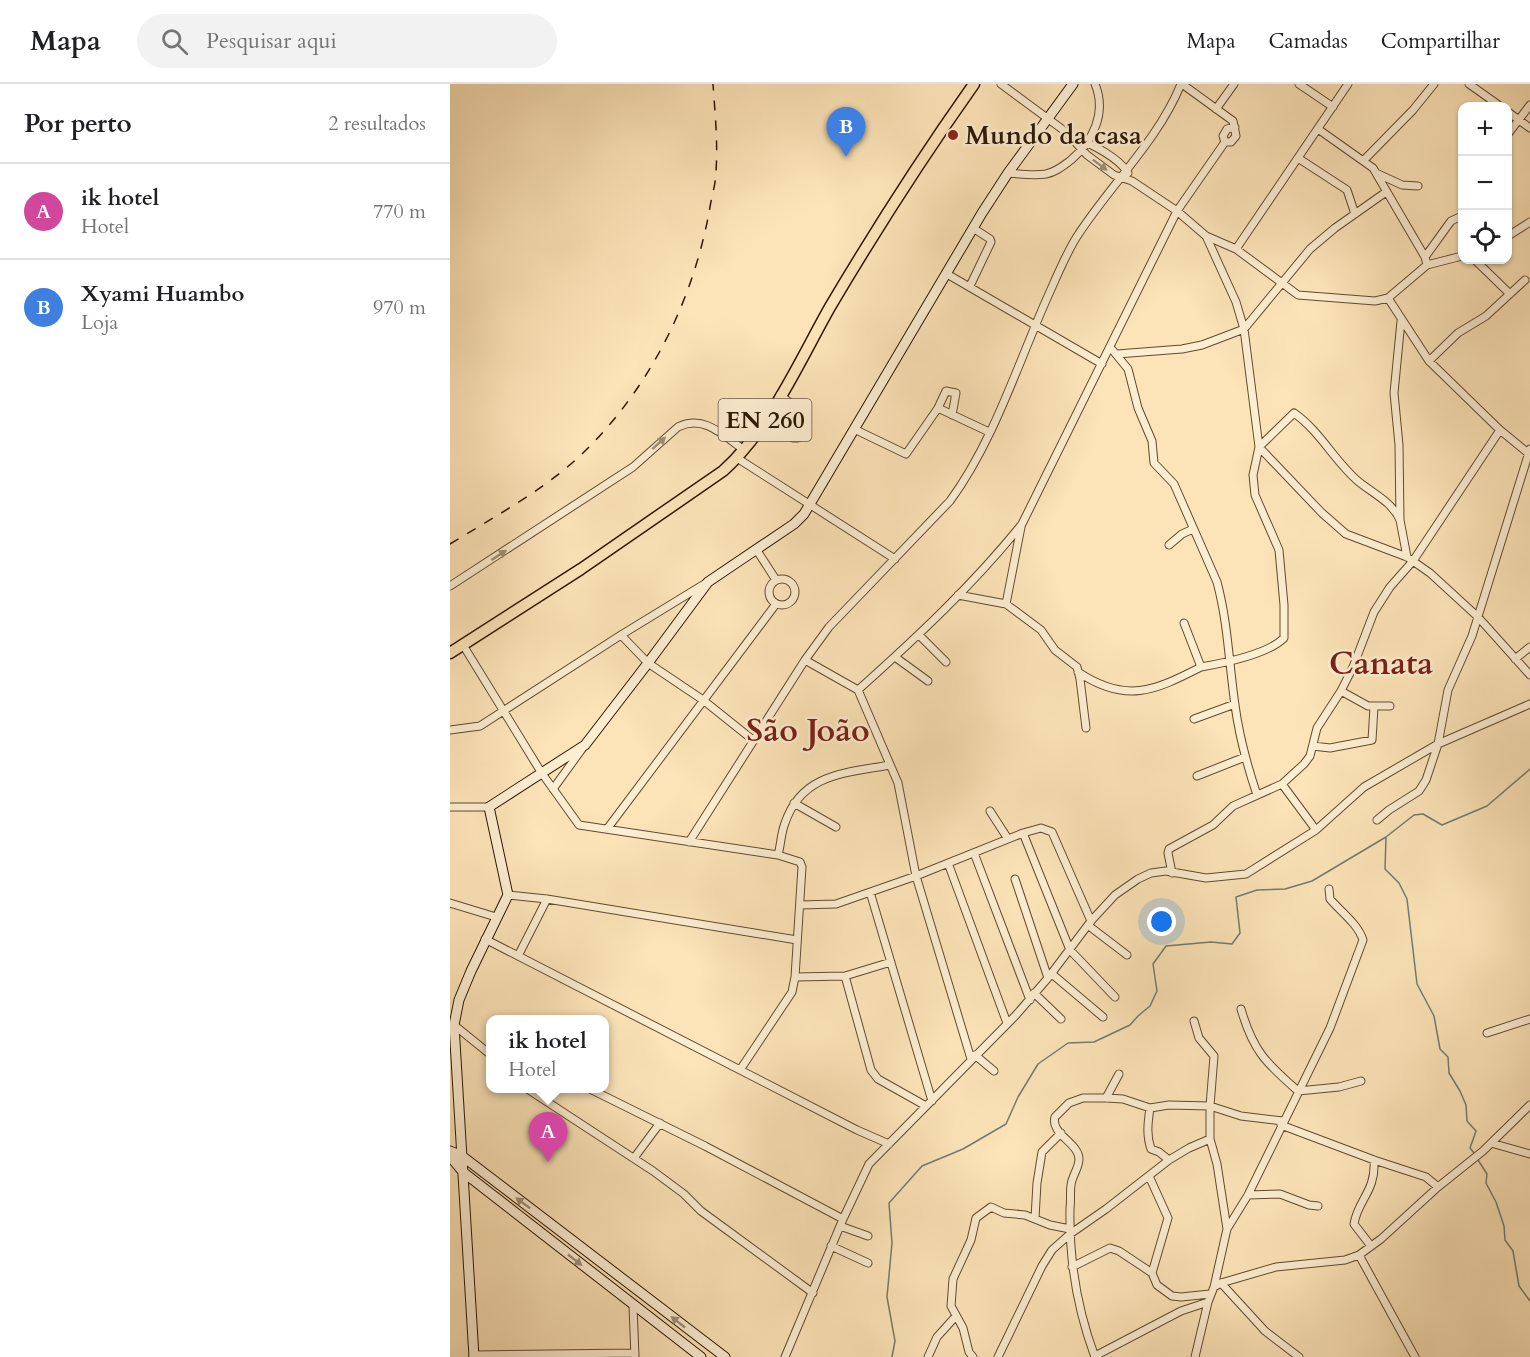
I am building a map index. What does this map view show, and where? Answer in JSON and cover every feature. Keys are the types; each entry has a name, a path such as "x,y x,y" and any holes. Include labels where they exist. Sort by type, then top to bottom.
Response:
{"main road":[{"name":"EN 260","path":"450,653 581,569 723,471 741,454 764,423 881,222 974,84"}],"street":[{"path":"1001,84 1066,132 1087,142 1126,170 1132,181"},
{"path":"450,730 475,728 504,712 621,635 708,582 794,524 804,514 973,228 1008,173 1073,84"},
{"path":"1008,173 1048,174 1060,168 1082,150 1098,121 1098,90 1095,84"},
{"path":"689,842 805,660 829,627 950,501 970,471 1076,239 1161,123 1175,100 1181,84 1233,121 1236,136 1231,141 1225,142 1177,211 1022,524 958,595 858,690"},
{"path":"1216,109 1233,84"},
{"path":"1299,84 1333,108"},
{"path":"1236,249 1348,84"},
{"path":"1364,160 1413,110 1434,84"},
{"path":"1469,84 1494,102"},
{"path":"1512,128 1530,105"},
{"path":"1512,115 1530,128"},
{"path":"1318,129 1364,160 1376,173 1425,257 1427,265"},
{"path":"1066,132 1082,150 1119,178 1132,181 1177,211 1206,236 1236,249 1298,295 1375,301 1388,298 1427,265 1458,257"},
{"path":"1298,158 1347,190 1355,214"},
{"path":"1376,173 1407,186 1418,186"},
{"path":"1117,354 1182,349 1202,345 1244,328 1310,249 1396,182"},
{"path":"1425,257 1451,221 1458,218"},
{"path":"1512,233 1530,222"},
{"path":"970,286 991,242 973,228"},
{"path":"1078,672 1103,687 1139,692 1165,685 1201,667 1231,662 1281,641 1285,631 1279,550 1253,486 1254,466 1259,447 1244,328 1236,302 1206,236"},
{"path":"1479,264 1510,294"},
{"path":"947,274 1102,364"},
{"path":"1429,361 1458,333 1486,316 1525,280"},
{"path":"1377,820 1411,797 1424,785 1438,744 1448,690 1472,636 1529,451 1500,430 1429,361 1388,298"},
{"path":"1401,321 1394,393 1399,446 1401,520 1410,559"},
{"path":"1110,347 1128,369 1138,408 1152,441 1154,463 1174,484 1217,582 1245,758 1257,795"},
{"path":"854,429 906,454 938,408 946,391 956,393 952,415"},
{"path":"764,423 793,438 798,438 802,433 802,417 799,410 780,395"},
{"path":"938,408 989,432"},
{"path":"1259,447 1294,413 1353,476 1394,508 1401,520"},
{"path":"450,586 633,467 678,427 696,421 705,423 741,454 810,505 895,559"},
{"path":"1173,873 1169,849 1204,831 1233,806 1282,784 1310,756 1317,728 1341,691 1353,667 1374,612 1500,430"},
{"path":"1259,447 1322,513 1346,534 1410,559 1430,573 1478,617 1530,675"},
{"path":"1006,604 1022,524"},
{"path":"1169,545 1182,534 1193,529"},
{"path":"756,549 776,580"},
{"path":"776,580 789,581 795,590 794,598 788,604 776,604 769,595 769,590 776,580"},
{"path":"553,789 708,582"},
{"path":"958,595 1006,604 1041,630 1055,650 1077,667 1086,728"},
{"path":"607,829 776,604"},
{"path":"1184,623 1201,667"},
{"path":"919,634 946,662"},
{"path":"621,635 648,663 702,700 753,740"},
{"path":"463,645 541,772 579,825 778,855 796,859 802,867 792,992 740,1070"},
{"path":"1515,659 1530,647"},
{"path":"895,657 928,681"},
{"path":"805,660 858,690 898,783 906,813 916,876 973,1057 994,1071"},
{"path":"1341,691 1374,707 1390,706"},
{"path":"1194,719 1235,704"},
{"path":"785,1357 841,1223 869,1164 942,1092 1032,997 1115,895 1151,873 1173,873 1206,878 1246,874 1316,830 1364,787 1438,744 1530,704"},
{"path":"1313,747 1330,748 1372,740 1374,707"},
{"path":"450,807 489,807 585,745"},
{"path":"1197,776 1245,758"},
{"path":"778,855 785,823 794,803 812,785 828,777 890,765"},
{"path":"1282,784 1316,830"},
{"path":"794,803 836,827"},
{"path":"489,807 508,895 485,939 459,1000 452,1023 473,1356 635,1355 633,1306"},
{"path":"990,811 1008,839"},
{"path":"800,905 836,904 1041,828 1052,832 1090,923 1127,955"},
{"path":"1023,833 1070,950 1115,997"},
{"path":"974,853 1032,997 1061,1020"},
{"path":"948,863 1007,1023"},
{"path":"1015,879 1050,976 1103,1017"},
{"path":"1195,1357 1208,1302 1215,1288 1227,1228 1248,1195 1330,1028 1363,940 1351,921 1330,899 1329,889"},
{"path":"870,892 929,1103"},
{"path":"508,895 547,899 797,940"},
{"path":"518,956 547,899"},
{"path":"450,903 496,917"},
{"path":"485,939 889,1144"},
{"path":"795,977 845,976 891,962"},
{"path":"845,976 871,1070 878,1079 929,1103"},
{"path":"1241,1009 1245,1023 1261,1055 1268,1065 1298,1091 1339,1087 1361,1081"},
{"path":"1487,1033 1530,1019"},
{"path":"1194,1021 1199,1038 1214,1056 1210,1139 1227,1228"},
{"path":"452,1023 486,1051"},
{"path":"1106,1098 1119,1074"},
{"path":"532,1093 634,1158 684,1194 701,1211 813,1293"},
{"path":"596,1093 660,1124 868,1236"},
{"path":"1208,1302 1181,1311 1095,1357 1083,1323 1072,1267 1070,1186 1079,1159 1053,1121 1063,1107 1083,1098 1123,1099 1150,1108 1168,1105 1210,1106 1241,1116 1282,1123 1374,1160 1426,1177 1438,1187"},
{"path":"1072,1267 1110,1248 1119,1251 1152,1273 1157,1285 1172,1296 1181,1297 1215,1288 1276,1266 1345,1260 1359,1256 1483,1151 1530,1105"},
{"path":"1150,1108 1148,1140 1151,1149 1169,1160"},
{"path":"634,1158 660,1124"},
{"path":"1035,1218 1042,1152 1061,1133"},
{"path":"998,1357 1042,1266 1052,1250 1070,1231 1169,1160 1210,1139"},
{"path":"1491,1143 1530,1154"},
{"path":"450,1151 462,1156 724,1357"},
{"path":"450,1156 463,1172 701,1357"},
{"path":"1371,1246 1354,1224 1355,1217 1373,1182 1374,1160"},
{"path":"1149,1176 1168,1218 1152,1273"},
{"path":"1248,1195 1280,1194 1318,1206"},
{"path":"973,1357 969,1352 963,1328 951,1306 953,1279 971,1240 978,1216 991,1207 1006,1213 1035,1218 1070,1231"},
{"path":"831,1246 868,1263"},
{"path":"1359,1256 1415,1357"},
{"path":"1215,1288 1299,1357"},
{"path":"928,1357 937,1337 956,1316"}],"waterway":[{"path":"892,1357 895,1341 887,1297 892,1243 889,1203 922,1166 963,1149 1006,1124 1018,1097 1038,1064 1068,1043 1094,1042 1130,1025 1150,1006 1157,991 1153,964 1166,946 1211,942 1232,944 1240,933 1236,897 1257,890 1285,889 1312,881 1386,837 1414,815 1423,814 1442,825 1487,806 1530,769"},
{"path":"1386,837 1385,869 1399,883 1407,899 1417,984 1434,1016 1440,1049 1448,1057 1449,1073 1466,1105 1467,1121 1476,1131 1470,1148 1474,1153"},
{"path":"1478,1160 1487,1174 1486,1183 1496,1202 1504,1226 1505,1240 1513,1251 1519,1286 1530,1301"}],"railway":[{"path":"450,544 520,501 571,464 609,425 631,398 650,369 681,307 703,241 716,176 713,84"}],"place":[{"name":"Mundo da casa","path":"953,135"},
{"name":"Xyami Huambo","path":"846,157"},
{"name":"ik hotel","path":"548,1162"}],"district":[{"name":"Canata","path":"1381,663"},
{"name":"São João","path":"808,730"}]}
